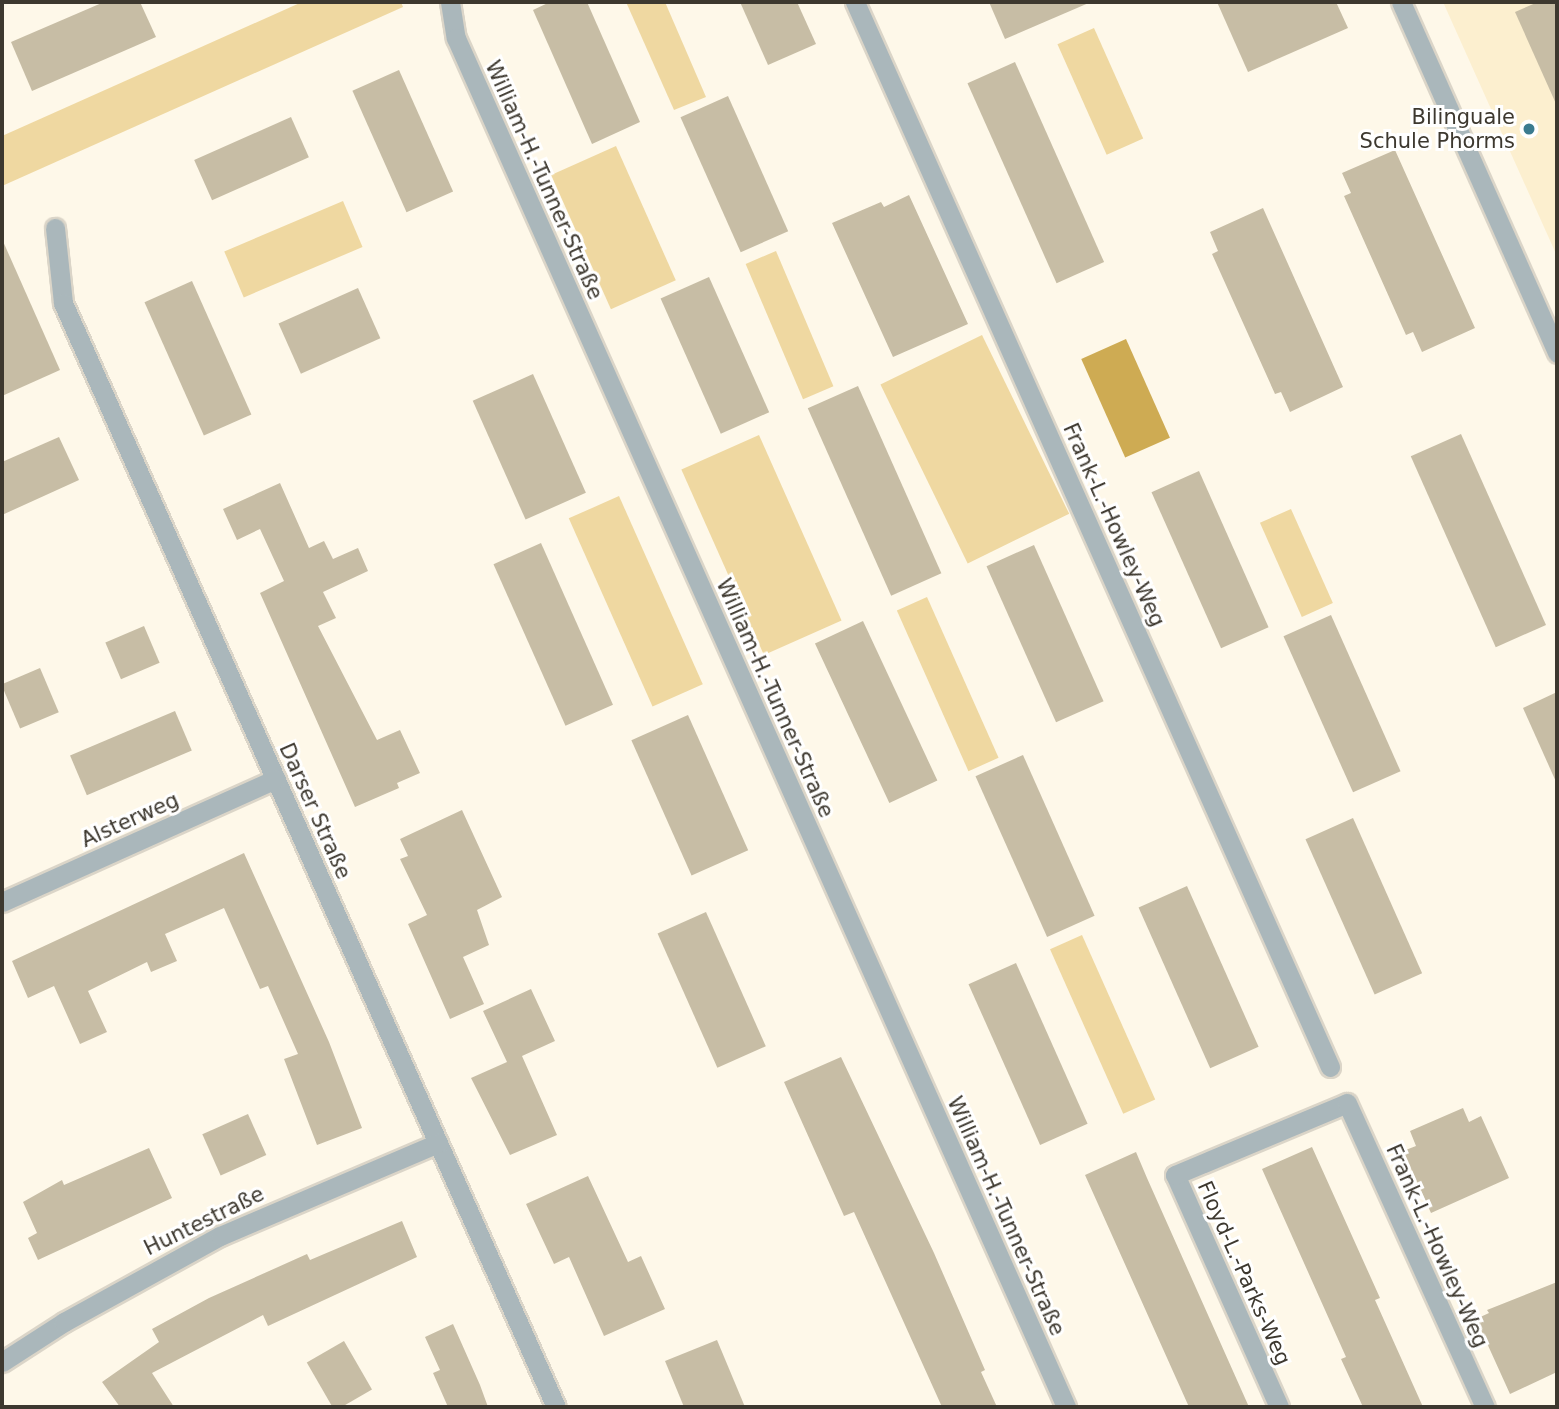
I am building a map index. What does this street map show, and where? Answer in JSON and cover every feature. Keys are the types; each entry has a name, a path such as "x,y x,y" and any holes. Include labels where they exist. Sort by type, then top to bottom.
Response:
{"street":[{"name":"Frank-L.-Howley-Weg","path":"855,2 1330,1067"},
{"path":"1401,2 1551,321 1557,353"},
{"name":"William-H.-Tunner-Straße","path":"449,3 456,38 1066,1407"},
{"name":"Darser Straße","path":"55,228 63,303 556,1407"},
{"name":"Alsterweg","path":"2,902 276,779"},
{"name":"Frank-L.-Howley-Weg","path":"1347,1103 1485,1407"},
{"name":"Floyd-L.-Parks-Weg","path":"1279,1407 1175,1175 1347,1103"},
{"name":"Huntestraße","path":"2,1362 114,1293 211,1241 438,1143"}],"shaded area":[{"path":"302,2 401,2 403,7 2,186 2,136"},
{"path":"626,2 665,2 706,97 674,110"},
{"name":"Bilinguale Schule Phorms","path":"1443,2 1557,2 1557,256"},
{"path":"1094,28 1143,139 1107,155 1057,44"},
{"path":"616,146 676,280 611,309 551,175"},
{"path":"343,201 363,247 244,297 224,251"},
{"path":"776,251 833,386 803,399 746,264"},
{"path":"982,335 1069,514 968,563 880,385"},
{"path":"1126,339 1170,438 1125,458 1081,359"},
{"path":"759,435 842,620 764,655 681,470"},
{"path":"619,496 703,684 653,707 569,518"},
{"path":"1291,509 1333,603 1302,617 1260,523"},
{"path":"927,597 999,758 968,771 897,610"},
{"path":"1082,935 1155,1099 1123,1114 1050,949"}],"building":[{"path":"104,2 140,2 156,37 32,91 11,42"},
{"path":"550,2 587,2 640,122 592,144 533,10"},
{"path":"740,2 797,2 816,44 768,65"},
{"path":"989,2 1091,2 1005,39"},
{"path":"1217,2 1336,2 1348,28 1248,72"},
{"path":"1538,2 1557,2 1557,106 1515,12"},
{"path":"1015,62 1104,262 1057,283 967,83"},
{"path":"399,70 453,192 407,212 352,91"},
{"path":"728,96 788,231 741,252 680,117"},
{"path":"291,117 309,157 212,200 194,160"},
{"path":"1395,150 1475,328 1422,352 1413,332 1406,335 1344,196 1351,193 1342,173"},
{"path":"909,195 968,324 893,357 832,223 881,202 884,207"},
{"path":"1263,208 1343,387 1290,412 1281,392 1275,394 1212,254 1218,251 1210,232"},
{"path":"2,239 60,370 2,396"},
{"path":"709,277 769,412 721,434 661,299"},
{"path":"192,281 251,414 204,436 144,302"},
{"path":"358,288 380,338 301,374 279,323"},
{"path":"533,374 586,493 526,520 473,401"},
{"path":"858,386 941,573 891,596 808,408"},
{"path":"1461,434 1546,625 1496,647 1411,456"},
{"path":"59,437 79,480 2,515 2,462"},
{"path":"1199,471 1269,627 1221,648 1151,492"},
{"path":"280,483 309,548 324,541 333,559 358,548 368,571 323,592 336,618 318,626 377,740 400,730 420,773 397,783 399,788 355,807 260,593 284,581 260,529 237,540 223,509"},
{"path":"541,543 613,705 565,726 493,564"},
{"path":"1034,545 1104,701 1056,722 986,566"},
{"path":"1331,615 1401,771 1353,792 1283,636"},
{"path":"863,621 937,781 889,803 815,643"},
{"path":"144,626 160,663 121,679 105,642"},
{"path":"40,668 59,712 20,729 2,684"},
{"path":"1557,692 1557,784 1523,708"},
{"path":"175,711 192,751 87,795 70,756"},
{"path":"688,715 748,850 692,875 631,740"},
{"path":"1023,755 1095,916 1047,937 975,776"},
{"path":"462,810 502,897 477,910 489,945 463,957 484,1004 450,1019 408,924 427,915 400,859 408,856 400,839"},
{"path":"1353,818 1422,973 1375,994 1305,839"},
{"path":"244,853 329,1042 362,1128 317,1145 284,1059 298,1054 268,986 260,989 224,908 165,934 177,961 151,972 147,962 88,991 107,1032 80,1044 54,986 28,998 12,961"},
{"path":"1187,886 1259,1047 1210,1068 1139,908"},
{"path":"706,912 766,1046 717,1068 658,934"},
{"path":"1016,963 1088,1124 1040,1145 968,984"},
{"path":"531,989 555,1041 522,1056 557,1135 510,1155 471,1078 507,1062 483,1011"},
{"path":"841,1057 934,1253 985,1370 981,1372 997,1407 942,1407 854,1212 844,1216 784,1082"},
{"path":"1463,1108 1469,1122 1481,1116 1509,1178 1431,1213 1403,1151 1416,1146 1410,1131"},
{"path":"248,1114 266,1155 221,1175 202,1134"},
{"path":"1312,1147 1380,1298 1375,1300 1423,1407 1363,1407 1341,1359 1346,1357 1262,1169"},
{"path":"149,1148 172,1198 38,1260 28,1238 37,1233 23,1202 62,1180 64,1185"},
{"path":"1136,1152 1249,1407 1189,1407 1085,1175"},
{"path":"588,1176 628,1262 641,1256 665,1309 604,1336 569,1257 554,1264 526,1204"},
{"path":"402,1221 417,1257 268,1326 263,1315 152,1373 174,1407 120,1407 102,1382 159,1342 152,1329 209,1298 307,1254 310,1260"},
{"path":"1557,1282 1557,1372 1510,1394 1476,1319 1489,1313 1487,1310"},
{"path":"453,1324 488,1407 448,1407 433,1373 440,1370 425,1337"},
{"path":"717,1340 745,1407 684,1407 665,1361"},
{"path":"344,1341 372,1389 342,1407 332,1407 307,1362"}],"place":[{"name":"Bilinguale Schule Phorms","path":"1529,129"}]}
